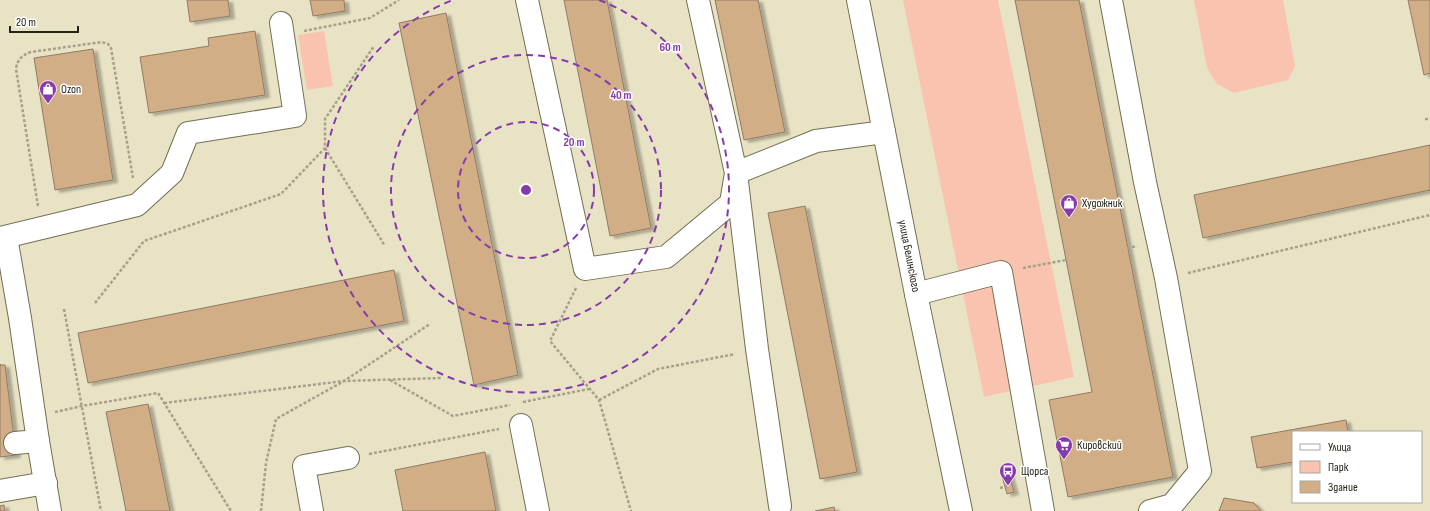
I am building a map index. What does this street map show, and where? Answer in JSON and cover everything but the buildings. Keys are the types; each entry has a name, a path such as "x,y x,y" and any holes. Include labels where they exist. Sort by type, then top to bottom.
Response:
{"main road":[{"path":"527,0 585,269 666,256 731,203 736,173"},
{"path":"698,0 736,173 758,349 780,506"},
{"name":"улица Белинского","path":"858,0 916,294 961,511"},
{"path":"1111,0 1145,182 1166,278 1200,471 1172,505 1150,511"},
{"path":"50,511 35,416 3,237 137,205 172,173 188,133 295,116 281,29"},
{"path":"736,173 816,140 884,132"},
{"path":"916,294 1001,272 1043,511"},
{"path":"521,424 538,511"},
{"path":"15,443 38,441"},
{"path":"312,511 304,466 348,458"},
{"path":"0,491 46,483"}],"path":[{"path":"281,29 370,18 399,0"},
{"path":"42,228 16,69 16,64 19,59 31,52 102,42 108,44 111,48 137,205"},
{"path":"374,46 325,119 325,148 385,246"},
{"path":"1425,120 1430,119"},
{"path":"95,303 144,241 281,194 325,148"},
{"path":"1166,278 1430,216"},
{"path":"1001,272 1066,260"},
{"path":"585,269 550,341 599,400 631,511"},
{"path":"64,309 101,511"},
{"path":"262,511 266,463 276,419 344,381 430,324"},
{"path":"599,400 658,369 758,349"},
{"path":"164,403 344,381 441,378"},
{"path":"390,379 453,416 514,404"},
{"path":"521,402 589,389"},
{"path":"35,416 158,393 232,511"},
{"path":"348,458 521,424"},
{"path":"1000,488 1008,486"}],"green space":[{"path":"903,0 998,0 1074,377 984,397"},
{"path":"1194,0 1283,0 1295,66 1288,80 1234,93 1217,84 1207,68"},
{"path":"324,31 333,86 307,90 298,35"}],"place":[{"name":"Ozon","path":"48,104"},
{"name":"Художник","path":"1069,218"},
{"name":"Кировский","path":"1064,460"},
{"name":"Щорса","path":"1008,486"}]}
